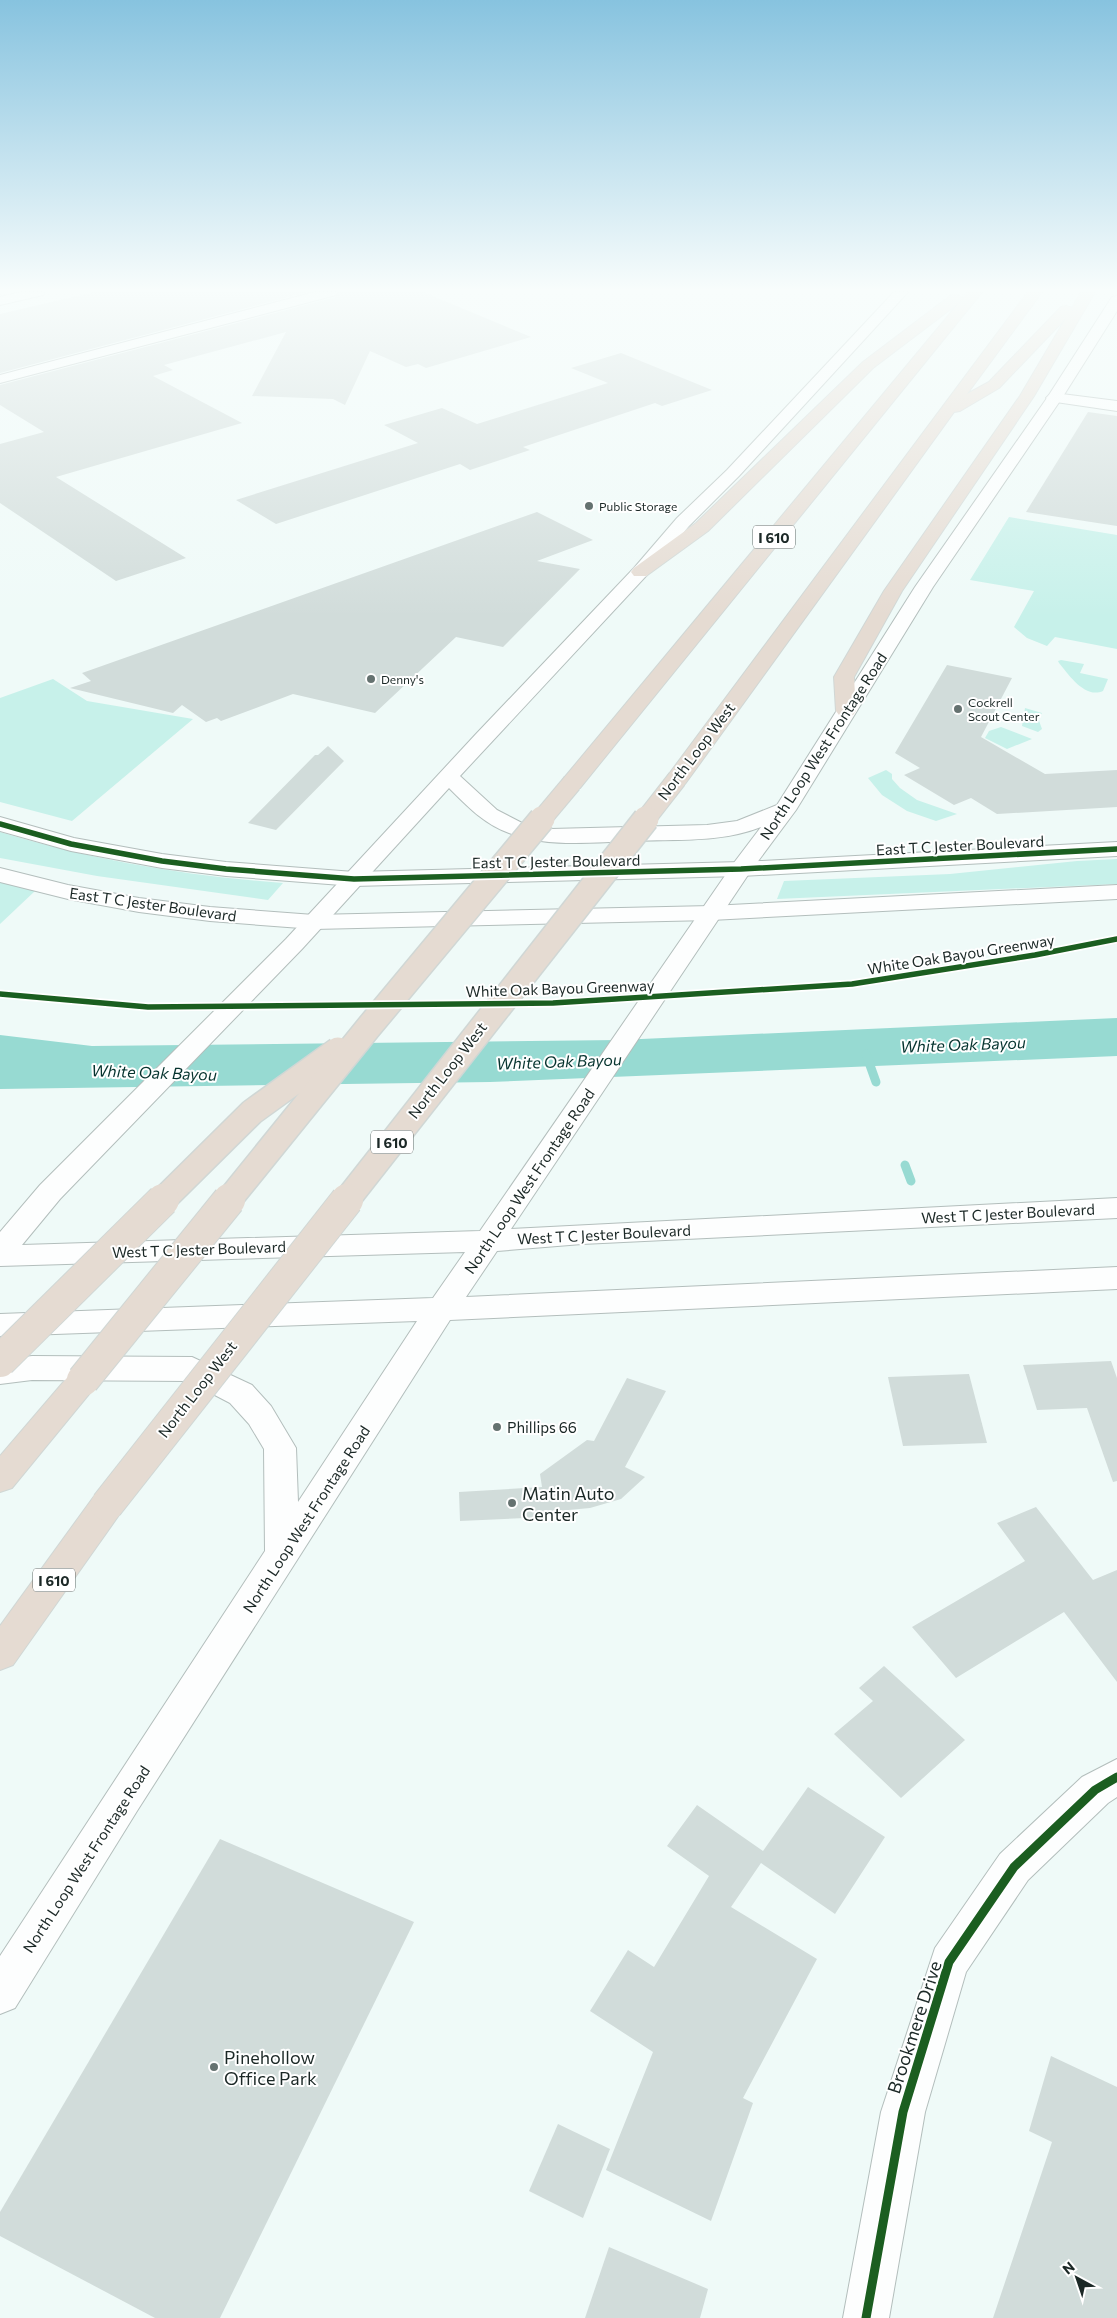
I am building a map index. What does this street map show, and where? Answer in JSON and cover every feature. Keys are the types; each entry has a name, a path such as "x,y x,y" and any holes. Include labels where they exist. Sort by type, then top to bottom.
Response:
{"highway":[{"path":"640,572 702,527 832,400"},
{"name":"I 610","path":"0,1480 368,1028 886,400"},
{"name":"North Loop West","path":"0,1654 107,1505 677,778 956,400"},
{"path":"947,413 969,400"},
{"path":"846,711 844,677 888,599 1024,400"},
{"path":"0,1361 252,1112 368,1028"}],"main road":[{"path":"0,1251 50,1192 294,944 640,572 683,522 733,473 801,400"},
{"name":"North Loop West Frontage Road","path":"0,1993 282,1554 443,1308 741,869 785,810 924,588 1053,400"},
{"path":"1091,400 1117,406"},
{"path":"449,776 489,815 517,829 551,836 707,832 742,828 785,810"},
{"name":"East T C Jester Boulevard","path":"0,824 71,844 162,861 258,872 354,879 741,869 1117,849"},
{"name":"East T C Jester Boulevard","path":"0,874 68,892 148,906 238,917 314,922 711,913 1117,892"},
{"name":"West T C Jester Boulevard","path":"0,1256 488,1241 582,1234 1117,1208"},
{"path":"0,1325 516,1306 1117,1278"},
{"path":"0,1372 32,1368 192,1369 241,1394 260,1415 280,1448 282,1554"},
{"name":"Brookmere Drive","path":"866,2318 902,2112 949,1962 1014,1867 1094,1790 1117,1777"}],"green space":[{"path":"1009,517 1117,535 1117,649 1055,637 1047,646 1027,638 1014,627 1034,591 970,580"},
{"path":"1058,661 1084,664 1080,673 1108,679 1103,691 1096,693 1084,689 1059,663"},
{"path":"53,679 87,701 193,719 72,821 0,802 0,698"},
{"path":"1025,708 1042,713 1038,718 1042,729 1038,732 1022,726"},
{"path":"1001,727 1032,739 1007,749 985,738 989,731"},
{"path":"886,770 892,774 892,779 900,788 917,800 957,814 936,821 907,811 882,795 868,778"},
{"path":"0,832 105,859 211,876 283,883 268,900 97,876 0,858"},
{"path":"1117,859 1117,884 777,899 784,881 950,874 1077,861"},
{"path":"0,882 35,891 0,924"}],"water":[{"name":"White Oak Bayou","path":"1117,1018 1117,1056 490,1082 0,1089 0,1035 92,1046 619,1040"}],"building":[{"path":"0,400 199,400 242,423 56,477 186,558 116,581 0,503 0,444 44,432 0,405"},
{"path":"335,400 347,400 345,405"},
{"path":"553,400 680,400 662,406 655,403 523,447 530,450 470,470 460,464 276,524 236,500 418,443 384,425 442,408 477,424"},
{"path":"1088,412 1117,416 1117,526 1026,512"},
{"path":"537,512 593,540 537,561 580,569 503,647 456,637 375,713 293,694 221,721 217,718 206,722 182,705 173,713 70,688 91,681 82,673"},
{"name":"Cockrell Scout Center","path":"947,665 1012,678 981,737 1045,774 1117,770 1117,807 997,814 971,798 954,805 904,775 920,768 895,753"},
{"path":"328,746 344,761 276,830 248,823 315,755 318,755"},
{"path":"1111,1361 1117,1378 1117,1481 1113,1482 1087,1408 1037,1410 1023,1365"},
{"path":"969,1374 987,1443 903,1446 888,1377"},
{"path":"627,1378 666,1391 625,1467 645,1477 621,1499 590,1508 547,1512 548,1517 460,1521 459,1492 542,1487 540,1474 587,1440 594,1441"},
{"path":"1036,1507 1093,1580 1117,1570 1117,1682 1064,1612 956,1678 912,1627 1025,1561 997,1523"},
{"path":"884,1666 965,1740 901,1798 834,1734 873,1701 859,1688"},
{"path":"808,1787 885,1837 835,1914 761,1863 731,1907 817,1959 743,2098 753,2103 711,2221 606,2170 653,2052 590,2011 628,1950 654,1967 709,1876 667,1846 697,1805 763,1851"},
{"name":"Pinehollow Office Park","path":"220,1839 414,1922 220,2318 155,2318 0,2236 0,2212"},
{"path":"1051,2056 1117,2087 1117,2318 993,2318 1052,2142 1029,2131"},
{"path":"558,2124 610,2149 583,2218 529,2191"},
{"path":"609,2247 708,2289 700,2318 585,2318"}],"waterway":[{"path":"866,1054 876,1082"},
{"path":"905,1165 911,1181"}],"cycle path":[{"path":"0,824 71,844 162,861 226,869 354,879 741,869 1117,849"},
{"name":"White Oak Bayou Greenway","path":"0,994 148,1007 553,1003 852,984 1035,955 1117,939"},
{"path":"866,2318 903,2112 949,1962 1014,1867 1095,1790 1117,1777"}],"place":[{"name":"Public Storage","path":"589,506"},
{"name":"Denny's","path":"371,679"},
{"name":"Cockrell Scout Center","path":"958,709"},
{"name":"Phillips 66","path":"497,1427"},
{"name":"Matin Auto Center","path":"512,1503"},
{"name":"Pinehollow Office Park","path":"214,2067"}]}
